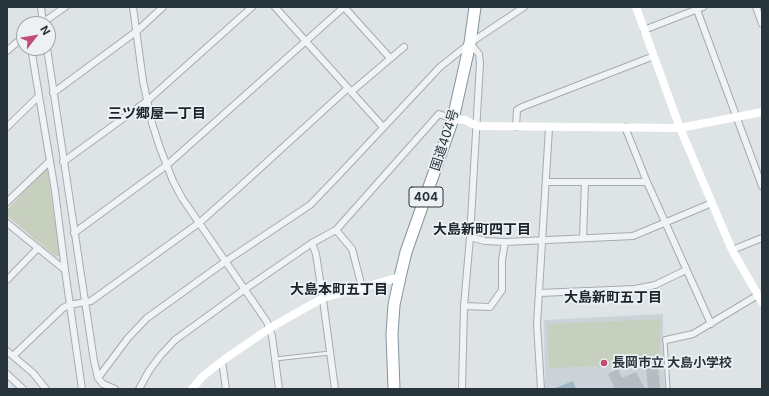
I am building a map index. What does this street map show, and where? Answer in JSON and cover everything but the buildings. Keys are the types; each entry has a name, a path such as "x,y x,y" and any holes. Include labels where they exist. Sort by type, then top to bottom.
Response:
{"highway":[{"name":"国道404号","path":"394,389 392,334 394,305 400,276 406,252 453,119 470,43 475,7"}],"street":[{"path":"53,16 65,7"},
{"path":"133,7 147,101 152,123 167,165 182,198 267,322 270,328 279,389"},
{"path":"53,93 136,31 163,7"},
{"path":"63,162 147,101 252,7"},
{"path":"275,7 383,127"},
{"path":"74,233 167,165 344,7 390,58"},
{"path":"98,378 128,338 147,318 226,261 310,205 440,67 470,43 524,7"},
{"path":"636,7 680,128 732,250 760,299 693,334 666,340"},
{"path":"756,7 762,24"},
{"path":"644,30 700,8 736,118 762,186"},
{"path":"7,51 16,43"},
{"path":"462,389 464,306 470,237 480,63 479,54 470,43"},
{"path":"13,356 62,308 69,305 91,301 199,223 350,90 404,47"},
{"path":"32,56 50,161 82,389"},
{"path":"48,56 94,361 98,378 103,384 115,389"},
{"path":"516,128 517,110 522,107 654,56"},
{"path":"7,128 39,96"},
{"path":"139,389 149,370 175,340 312,243 336,230 439,114 453,119 465,120 477,126 516,128 680,128 762,112"},
{"path":"625,127 647,182 711,324"},
{"path":"541,389 537,324 549,128"},
{"path":"7,202 50,161"},
{"path":"546,182 647,182"},
{"path":"583,238 586,182"},
{"path":"470,237 505,242 633,236 712,203"},
{"path":"7,223 65,270"},
{"path":"336,230 352,249 362,287"},
{"path":"732,250 762,238"},
{"path":"464,306 490,307 502,290 502,260 505,242"},
{"path":"312,243 316,254 323,298 335,389"},
{"path":"7,280 38,248"},
{"path":"539,293 636,289 655,285 686,270"},
{"path":"192,389 202,377 222,361 270,328 323,298 400,276"},
{"path":"7,350 32,373 46,389"},
{"path":"222,361 226,389"},
{"path":"7,374 23,389"}],"lane":[{"path":"666,340 668,389"},
{"path":"275,359 330,353"}],"shaded area":[{"name":"長岡市立 大島小学校","path":"663,314 662,337 665,389 545,389 544,320"}],"green space":[{"path":"47,167 60,255 56,257 7,216 7,210"},
{"path":"661,319 659,364 549,368 547,324"}],"water":[{"path":"573,381 576,389 553,389"}],"place":[{"name":"長岡市立 大島小学校","path":"604,363"}],"district":[{"name":"三ツ郷屋一丁目","path":"157,114"},
{"name":"大島新町四丁目","path":"482,230"},
{"name":"大島本町五丁目","path":"339,290"},
{"name":"大島新町五丁目","path":"613,298"}]}
